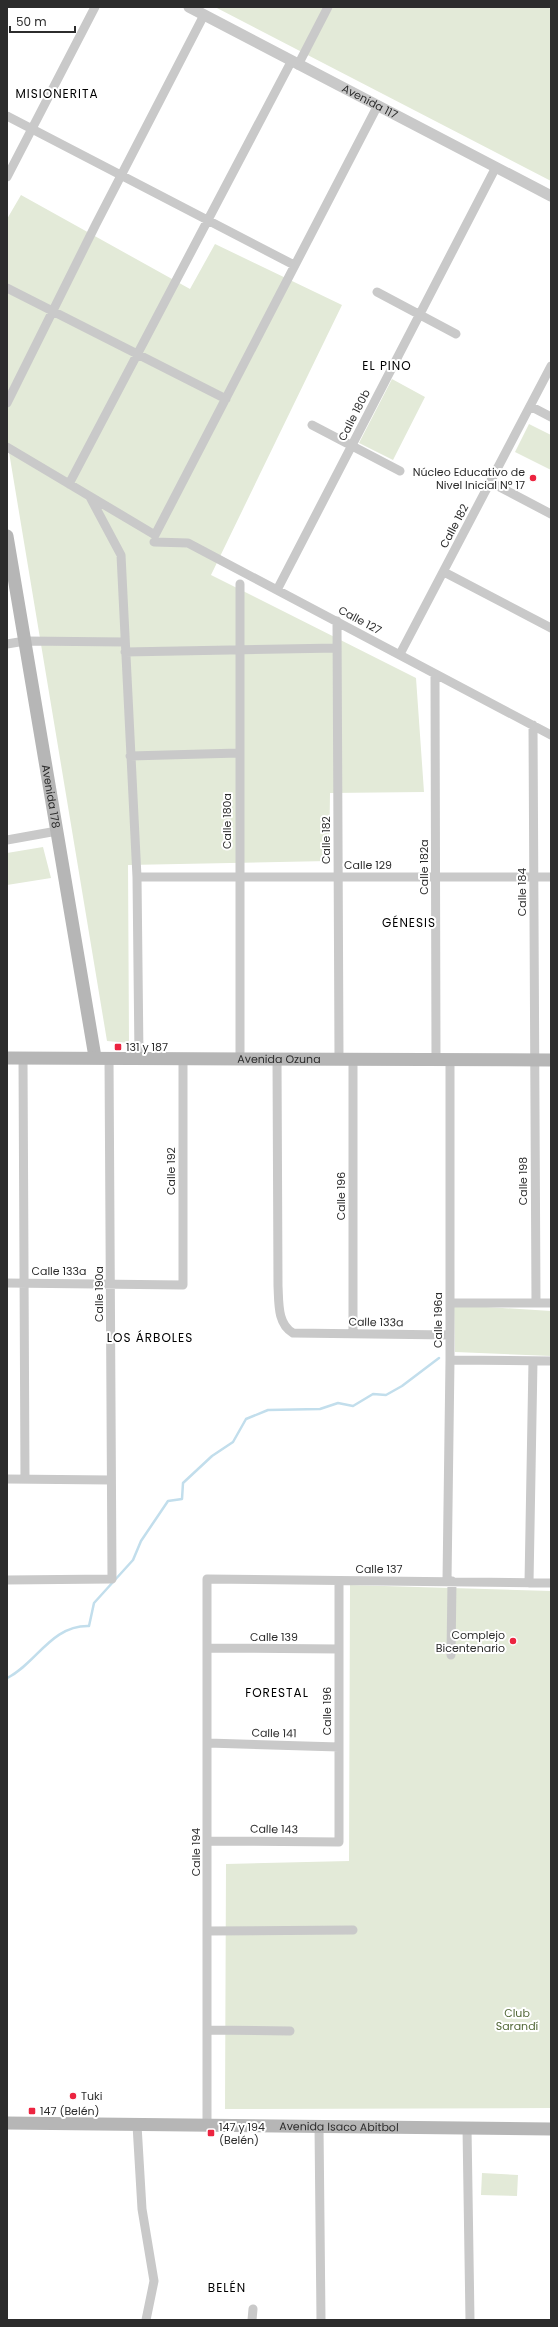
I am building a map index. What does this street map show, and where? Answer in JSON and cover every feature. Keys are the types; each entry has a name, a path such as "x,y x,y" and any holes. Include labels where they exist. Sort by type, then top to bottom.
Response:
{"main road":[{"name":"Avenida 178","path":"7,536 95,1057"},
{"name":"Avenida Ozuna","path":"7,1058 139,1057 551,1060"},
{"name":"Avenida Isaco Abitbol","path":"7,2123 551,2129"}],"street":[{"path":"7,176 95,7"},
{"name":"Avenida 117","path":"189,7 551,196"},
{"path":"69,484 209,220 295,63 328,7"},
{"path":"7,403 121,175 204,15"},
{"path":"7,447 156,535 294,265 378,105"},
{"path":"7,116 294,265"},
{"name":"Calle 180b","path":"277,590 496,167"},
{"path":"7,288 226,399"},
{"path":"377,292 456,334"},
{"name":"Calle 182","path":"400,654 551,366"},
{"path":"530,406 551,418"},
{"path":"312,425 400,471"},
{"path":"490,482 551,514"},
{"path":"90,496 121,555 137,877 139,1057"},
{"name":"Calle 127","path":"154,542 188,543 533,725 550,731"},
{"path":"444,572 551,628"},
{"name":"Calle 180a","path":"240,584 240,1058"},
{"name":"Calle 182","path":"337,621 339,1058"},
{"path":"7,644 25,642 125,642"},
{"path":"125,652 337,648"},
{"name":"Calle 182a","path":"435,674 436,1059"},
{"name":"Calle 184","path":"533,725 534,1060"},
{"path":"130,756 240,753"},
{"path":"7,840 57,831"},
{"name":"Calle 129","path":"137,877 551,877"},
{"name":"Calle 190a","path":"7,1580 112,1579 109,1057"},
{"path":"23,1058 25,1480"},
{"name":"Calle 192","path":"183,1058 183,1285"},
{"name":"Calle 133a","path":"277,1058 278,1286 282,1322 287,1330 293,1333 450,1335"},
{"name":"Calle 196","path":"353,1058 353,1333"},
{"name":"Calle 196a","path":"450,1059 449,1581 451,1655"},
{"name":"Calle 198","path":"534,1060 536,1303"},
{"name":"Calle 133a","path":"7,1283 183,1285"},
{"path":"450,1303 551,1303"},
{"path":"450,1360 551,1361"},
{"path":"529,1583 534,1361"},
{"path":"7,1480 111,1480"},
{"name":"Calle 137","path":"207,1579 551,1583"},
{"name":"Calle 194","path":"207,1579 207,2125"},
{"name":"Calle 196","path":"339,1580 339,1842"},
{"name":"Calle 139","path":"208,1648 339,1649"},
{"name":"Calle 141","path":"208,1744 339,1747"},
{"name":"Calle 143","path":"208,1840 339,1842"},
{"path":"208,1931 353,1930"},
{"path":"207,2030 290,2031"},
{"path":"137,2125 142,2209 154,2282 146,2320"},
{"path":"319,2126 321,2320"},
{"path":"468,2128 470,2320"},
{"path":"252,2320 253,2309"}],"green space":[{"path":"215,7 547,7 551,9 551,181"},
{"path":"21,195 190,289 215,244 342,305 211,575 416,678 424,792 330,793 329,861 128,865 129,1043 107,1041 7,440 7,219"},
{"path":"392,379 425,397 393,460 359,443"},
{"path":"529,424 551,435 551,470 515,452"},
{"path":"43,847 51,878 7,885 7,853"},
{"path":"454,1305 551,1311 551,1356 455,1352"},
{"name":"Club Sarandí","path":"350,1585 551,1591 551,2108 225,2109 226,1864 349,1861"},
{"path":"482,2173 518,2175 517,2196 481,2195"}],"waterway":[{"path":"7,1678 27,1664 54,1638 76,1627 89,1626 94,1603 133,1560 141,1541 168,1501 182,1499 183,1483 212,1456 233,1442 246,1419 268,1410 320,1409 338,1403 353,1406 373,1394 386,1395 402,1386 439,1358"}],"place":[{"name":"Núcleo Educativo de Nivel Inicial Nº 17","path":"533,478"},
{"name":"131 y 187","path":"118,1047"},
{"name":"Complejo Bicentenario","path":"513,1641"},
{"name":"Tuki","path":"73,2096"},
{"name":"147 (Belén)","path":"32,2111"},
{"name":"147 y 194 (Belén)","path":"211,2133"}],"district":[{"name":"MISIONERITA","path":"57,93"},
{"name":"EL PINO","path":"387,365"},
{"name":"GÉNESIS","path":"409,922"},
{"name":"LOS ÁRBOLES","path":"150,1337"},
{"name":"FORESTAL","path":"277,1692"},
{"name":"BELÉN","path":"227,2287"}]}
